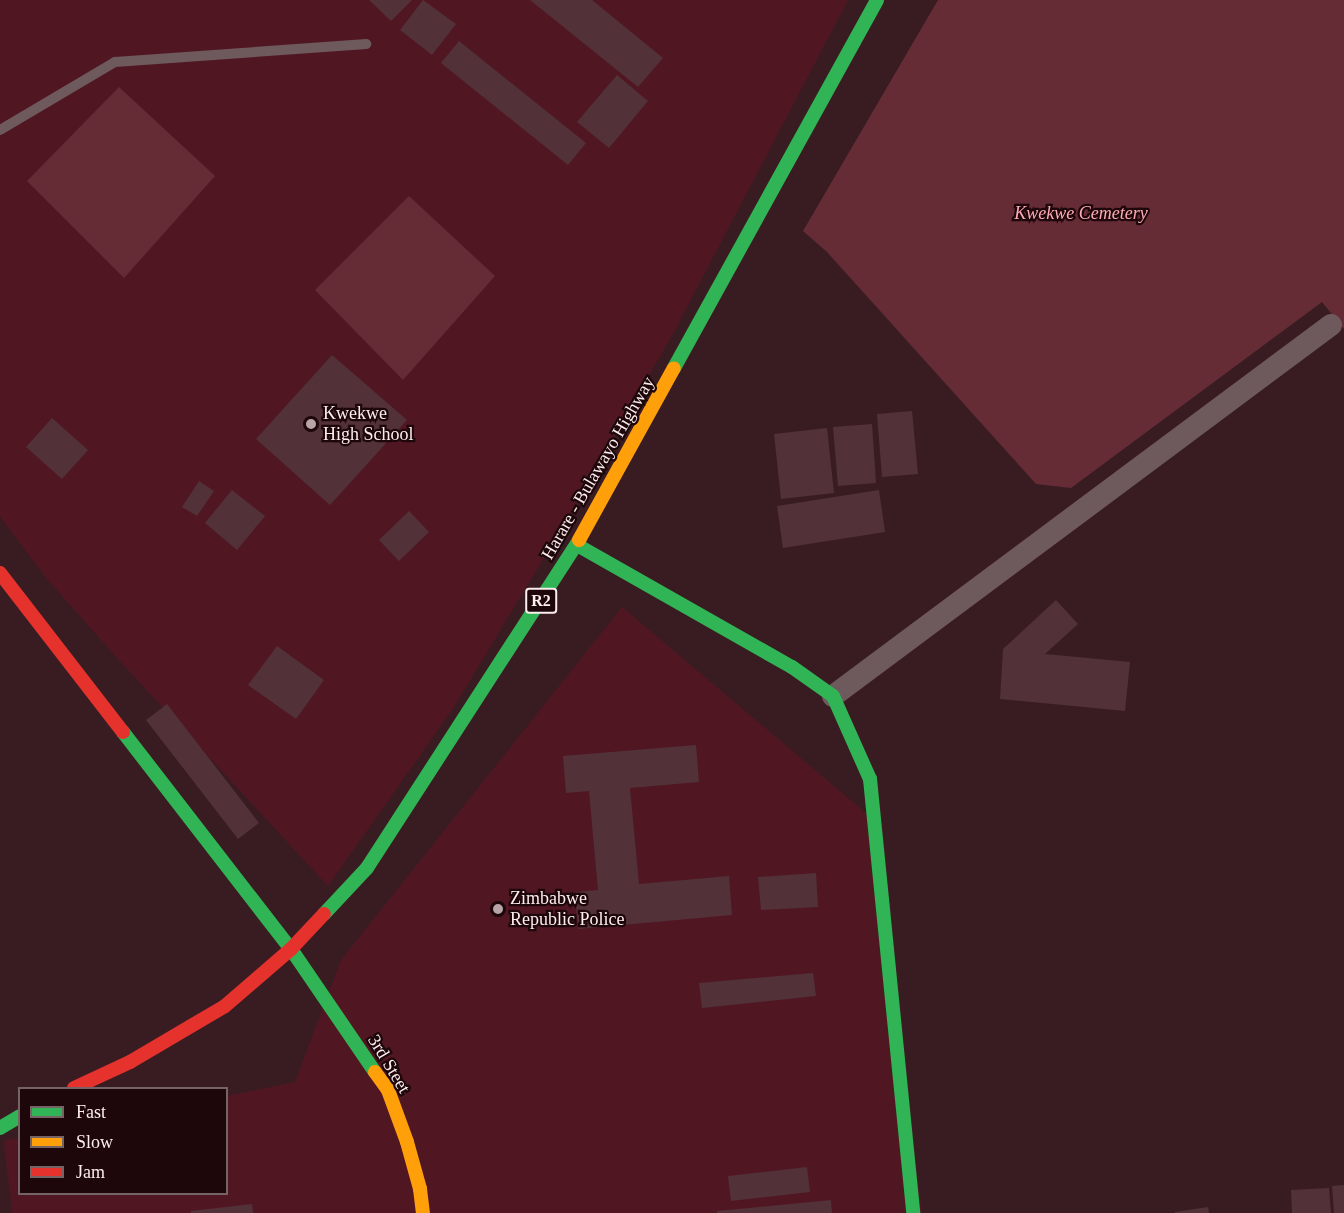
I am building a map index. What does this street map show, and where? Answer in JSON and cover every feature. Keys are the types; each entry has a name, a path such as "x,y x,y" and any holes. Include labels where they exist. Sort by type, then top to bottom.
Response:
{"main road":[{"name":"Harare - Bulawayo Highway","path":"78,1087 129,1062 225,1006 291,949 367,868 577,545 878,0"},
{"path":"577,545 792,667 833,696 870,779 913,1213"},
{"name":"3rd Steet","path":"0,573 291,949 388,1090 407,1142 420,1189 423,1213"},
{"path":"0,1115 18,1114"},
{"path":"0,1128 18,1115"}],"street":[{"path":"833,696 1331,325"}],"lane":[{"path":"0,129 115,62 366,44"}],"shaded area":[{"name":"Kwekwe High School","path":"0,0 848,0 675,330 561,530 454,707 328,886 117,658 47,579 0,517"},
{"path":"622,607 867,814 922,1213 12,1213 4,1141 18,1138 18,1195 228,1195 228,1096 295,1082 341,960"}],"green space":[{"name":"Kwekwe Cemetery","path":"938,0 1344,0 1344,329 1322,302 1071,488 1036,484 827,252 803,231"},
{"path":"119,87 215,176 124,278 27,181"},
{"path":"409,196 495,276 403,380 315,290"}],"building":[{"path":"369,0 412,0 391,21"},
{"path":"423,0 456,24 432,55 400,30"},
{"path":"530,0 592,0 663,58 638,87"},
{"path":"459,41 586,143 568,165 441,63"},
{"path":"617,75 648,101 609,148 577,122"},
{"path":"332,355 407,420 330,505 256,439"},
{"path":"912,411 918,474 882,477 877,414"},
{"path":"52,418 88,450 62,479 26,447"},
{"path":"872,424 876,483 838,486 833,427"},
{"path":"827,428 834,493 781,499 774,434"},
{"path":"199,481 214,491 197,516 182,507"},
{"path":"232,490 265,516 237,550 205,523"},
{"path":"879,490 885,532 783,548 777,506"},
{"path":"409,511 429,532 399,561 379,540"},
{"path":"1056,600 1078,624 1045,654 1130,662 1125,711 1000,699 1003,649"},
{"path":"277,646 324,680 296,719 248,685"},
{"path":"167,704 259,823 238,839 146,720"},
{"path":"696,745 699,782 630,788 639,884 729,876 732,915 578,929 575,892 598,890 589,791 566,793 563,756"},
{"path":"816,873 818,907 761,910 758,877"},
{"path":"813,973 816,996 702,1008 699,983"},
{"path":"807,1167 810,1192 731,1201 728,1176"},
{"path":"1344,1185 1344,1213 1334,1213 1332,1186"},
{"path":"1329,1188 1331,1213 1292,1213 1291,1190"},
{"path":"831,1200 832,1213 717,1213 717,1211"},
{"path":"252,1204 253,1213 191,1213 191,1211"},
{"path":"1208,1207 1209,1213 1175,1213 1175,1212"}],"traffic: fast":[{"path":"674,368 877,0"},
{"path":"324,914 367,868 579,540"},
{"path":"577,545 792,667 833,696 870,779 913,1213"},
{"path":"123,732 291,949 375,1072"},
{"path":"0,1128 18,1117"}],"traffic: slow":[{"path":"579,540 674,368"},
{"path":"375,1072 388,1090 407,1142 420,1189 423,1213"}],"traffic: jam":[{"path":"0,573 123,732"},
{"path":"76,1087 130,1062 225,1006 291,949 324,914"}],"place":[{"name":"Kwekwe High School","path":"311,424"},
{"name":"Zimbabwe Republic Police","path":"498,909"}]}
